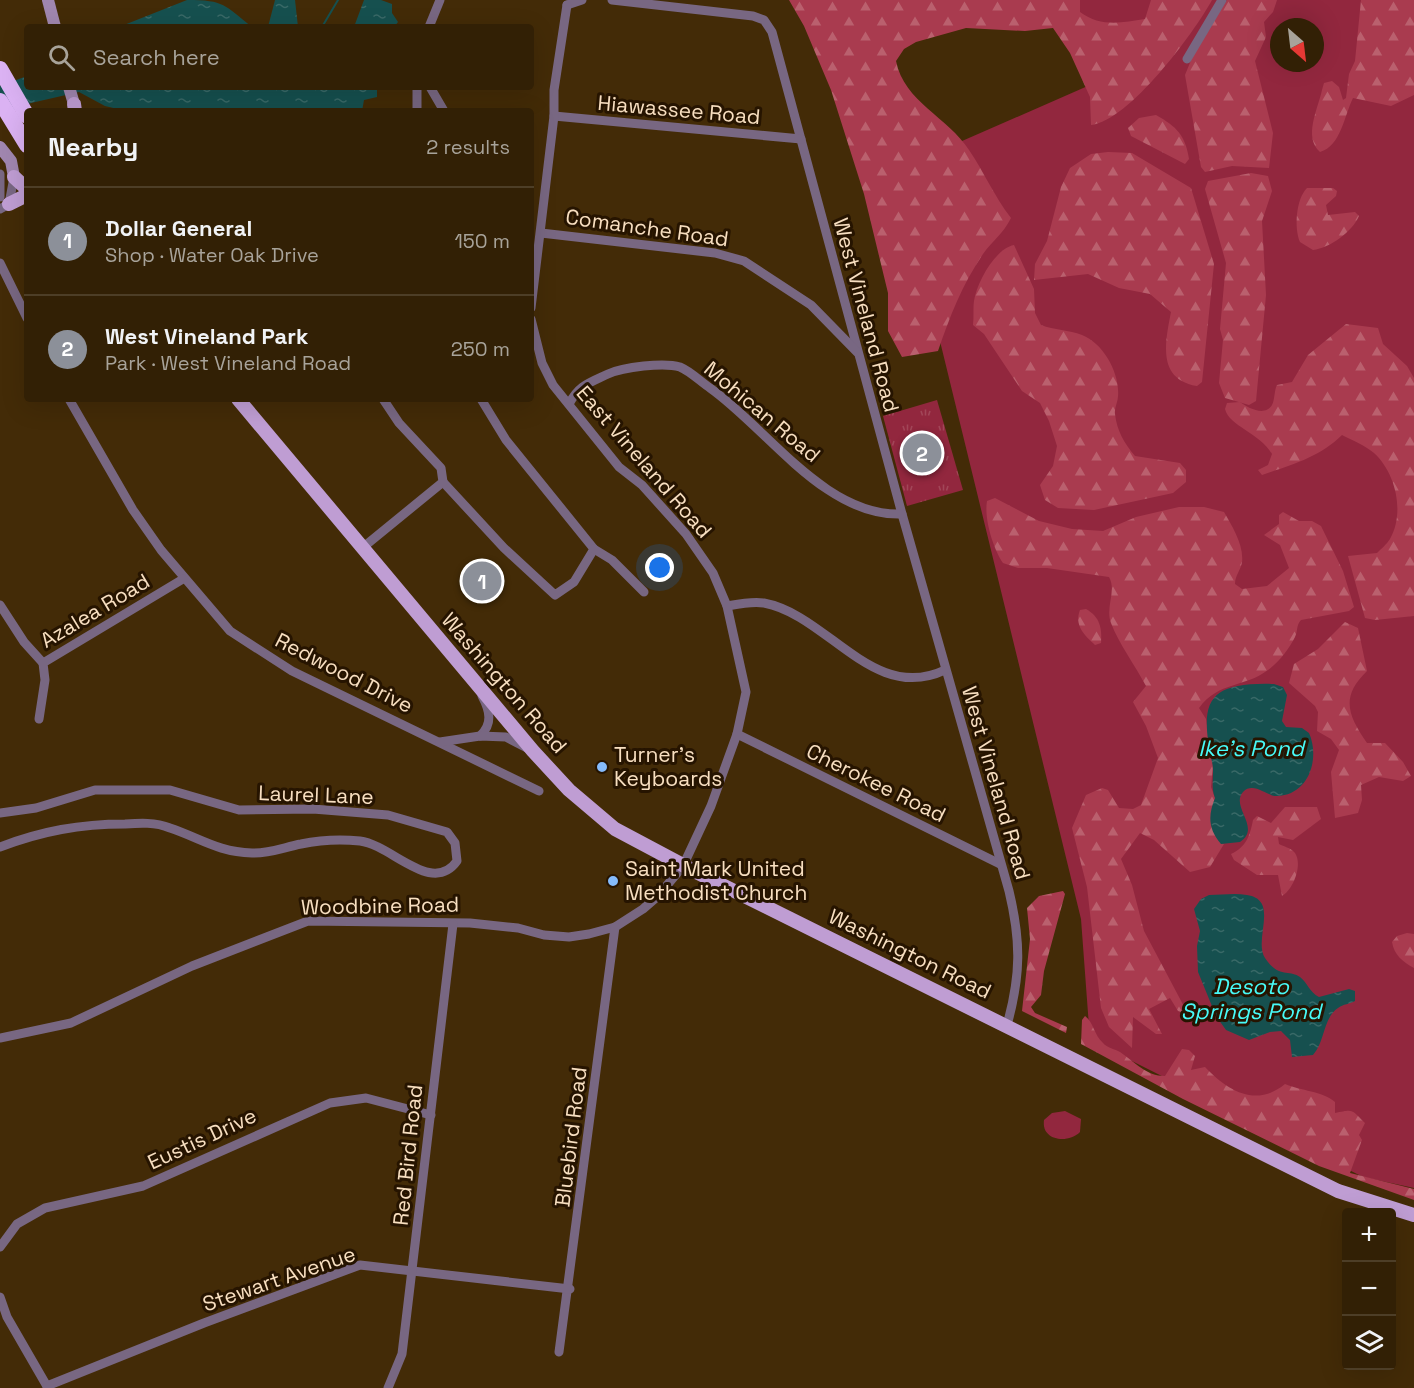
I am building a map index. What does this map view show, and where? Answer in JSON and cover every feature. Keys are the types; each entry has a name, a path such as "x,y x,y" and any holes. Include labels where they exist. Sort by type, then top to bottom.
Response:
{"highway":[{"path":"0,69 24,111"},
{"path":"0,101 24,140"}],"main road":[{"path":"48,0 55,24"},
{"path":"55,24 57,0"},
{"path":"70,90 74,107"},
{"path":"0,147 11,160 7,175"},
{"path":"0,164 7,175 24,187"},
{"path":"3,203 24,196"},
{"name":"Washington Road","path":"240,402 361,549 533,751 569,789 615,829 683,866 1338,1191 1414,1215"}],"street":[{"path":"430,24 440,0"},
{"path":"534,286 554,116 554,90 564,2 582,0"},
{"name":"West Vineland Road","path":"612,0 753,16 764,20 772,32 902,514 1014,910 1020,950 1015,996 1007,1025"},
{"path":"1187,59 1222,0"},
{"path":"417,90 417,108"},
{"path":"432,90 442,108"},
{"name":"Hiawassee Road","path":"554,116 801,139"},
{"path":"3,203 7,175"},
{"path":"3,203 7,175"},
{"name":"Comanche Road","path":"541,233 715,253 744,261 811,305 858,353"},
{"path":"0,263 24,312"},
{"name":"East Vineland Road","path":"534,331 542,363 553,385 619,467 642,485 686,534 713,573 727,606 746,692 737,734 711,806 683,866"},
{"name":"Mohican Road","path":"569,404 577,389 616,371 660,366 681,367 729,402 800,470 849,501 887,514 902,514"},
{"name":"Redwood Drive","path":"71,402 133,510 183,579 230,631 276,661 539,791"},
{"path":"385,402 399,423 441,468 443,482 504,548 555,595 574,582 594,549"},
{"path":"483,402 506,440 594,549 602,552 644,592"},
{"path":"361,549 443,482"},
{"name":"Azalea Road","path":"39,719 45,680 43,663 183,579"},
{"path":"727,606 763,603 780,609 809,624 870,666 895,676 929,678 945,670"},
{"path":"0,605 24,642 43,663"},
{"path":"474,681 490,718 488,729 480,736"},
{"name":"Cherokee Road","path":"737,734 1000,864"},
{"path":"440,742 480,736 506,737 533,751"},
{"name":"Laurel Lane","path":"0,813 36,808 95,790 170,790 239,810 313,809 388,815 447,832 455,843 457,861 450,870 437,874 424,873 380,847 362,842 311,843 255,854 224,851 153,823 89,824 57,828 0,848"},
{"name":"Woodbine Road","path":"0,1038 71,1023 192,966 308,921 492,925 569,937 589,934 615,927 658,896 683,866"},
{"name":"Red Bird Road","path":"388,1388 402,1354 453,924"},
{"name":"Bluebird Road","path":"560,1352 570,1289 615,927"},
{"name":"Eustis Drive","path":"0,1247 17,1224 45,1208 143,1186 330,1103 366,1098 431,1115"},
{"name":"Stewart Avenue","path":"48,1387 204,1323 360,1265 413,1273 570,1289"},
{"path":"0,1297 3,1317 48,1387"}],"green space":[{"path":"789,0 1080,0 1080,12 1095,20 1111,23 1145,19 1151,0 1212,0 1176,53 1141,92 1106,120 1091,125 1090,97 1070,53 1053,28 1025,31 966,28 916,42 904,49 896,61 908,88 960,138 1011,218 983,254 969,277 938,351 902,357 888,331 888,293 864,194 831,90 804,26"},
{"path":"1068,0 1414,0 1414,1188 1363,1177 1090,1040 1081,919 898,169 1090,85"},
{"path":"1227,0 1277,0 1273,12 1264,22 1266,37 1255,61 1273,133 1269,168 1232,166 1205,172 1201,167 1185,75 1194,53"},
{"path":"1361,0 1414,0 1414,95 1391,106 1353,98 1333,144 1320,152 1313,139 1315,114 1324,83 1332,81 1339,87 1343,100 1346,98 1349,74 1355,61"},
{"path":"1156,115 1179,132 1189,159 1185,164 1131,136 1128,128 1139,118"},
{"path":"1132,153 1191,188 1214,264 1202,382 1197,386 1175,376 1170,368 1166,347 1171,312 1150,294 1119,288 1088,274 1034,280 1035,264 1047,241 1061,187 1070,168 1091,154"},
{"path":"1251,173 1268,176 1272,191 1262,221 1266,295 1256,401 1249,405 1225,398 1219,383 1223,340 1220,329 1226,263 1205,189 1208,181"},
{"path":"1307,188 1333,188 1337,191 1336,196 1326,205 1328,215 1355,212 1359,216 1340,238 1320,249 1313,250 1300,242 1298,236 1298,206"},
{"path":"1014,245 1034,289 1035,313 1041,325 1090,339 1109,360 1118,387 1115,412 1117,426 1131,451 1135,456 1180,463 1186,470 1186,482 1173,493 1094,510 1058,508 1045,500 1040,485 1053,466 1057,446 1049,421 1040,403 1022,391 984,334 973,325 974,301 983,276 1000,253"},
{"path":"1346,324 1378,328 1383,344 1407,366 1414,378 1414,616 1375,620 1365,618 1348,556 1377,553 1389,541 1395,529 1396,494 1393,482 1382,461 1374,453 1342,435 1315,455 1262,475 1258,470 1268,465 1272,454 1260,440 1232,420 1225,409 1227,403 1240,402 1256,410 1269,409 1273,403 1277,385 1292,382 1308,355"},
{"path":"937,400 963,490 907,506 883,416"},
{"path":"995,498 1039,521 1072,529 1103,531 1136,517 1179,507 1204,507 1224,512 1241,549 1242,562 1235,584 1242,589 1267,586 1289,568 1280,545 1264,535 1279,524 1279,515 1283,512 1299,521 1312,521 1321,526 1343,571 1354,607 1349,611 1301,620 1290,646 1272,667 1259,676 1215,693 1199,708 1206,719 1213,766 1211,787 1215,798 1221,844 1224,844 1210,867 1190,872 1154,840 1140,833 1121,859 1132,885 1144,931 1188,1014 1178,1011 1170,998 1149,1009 1162,1034 1156,1034 1133,1017 1132,1048 1109,1027 1101,1008 1087,887 1072,828 1086,795 1102,788 1108,790 1119,808 1133,809 1141,805 1158,758 1146,726 1133,702 1146,686 1111,623 1109,611 1112,588 1109,577 1047,568 1018,568 1003,563 988,525 987,501"},
{"path":"1086,609 1099,623 1101,643 1095,645 1079,625 1080,610"},
{"path":"1345,622 1358,628 1367,671 1358,680 1350,698 1355,724 1367,743 1385,743 1403,762 1411,776 1403,781 1379,777 1361,785 1362,800 1358,813 1335,818 1331,772 1339,750 1331,739 1317,731 1318,712 1315,706 1289,683 1294,664 1318,649"},
{"path":"1285,807 1317,807 1321,819 1293,840 1278,837 1279,844 1295,853 1298,864 1293,883 1282,896 1278,875 1257,875 1234,860 1231,854 1244,844 1249,836 1253,820 1257,816 1271,823"},
{"path":"1063,891 1065,894 1044,971 1041,995 1031,1007 1035,1013 1067,1027 1066,1033 1022,1011 1030,939 1027,908 1039,896"},
{"path":"1407,933 1414,934 1414,968 1400,958 1392,942 1397,936"},
{"path":"1085,1016 1105,1045 1120,1052 1152,1074 1165,1076 1182,1049 1189,1050 1195,1056 1191,1070 1205,1067 1223,1083 1243,1094 1264,1095 1285,1084 1330,1098 1335,1102 1335,1113 1352,1111 1365,1123 1359,1135 1362,1140 1350,1173 1414,1189 1414,1200 1319,1166 1183,1099 1081,1044 1082,1020"},
{"path":"1065,1111 1081,1119 1080,1132 1063,1139 1051,1136 1044,1127 1044,1120 1052,1113"}],"water":[{"path":"187,0 209,1 223,5 248,24 127,24"},
{"path":"275,0 295,0 298,24 269,24"},
{"path":"364,0 381,0 392,4 392,13 398,22 396,24 355,24"},
{"path":"24,77 24,90 377,90 377,97 364,100 363,108 113,108 79,92 31,103 0,116 0,86"},
{"name":"Ike's Pond","path":"1274,684 1283,687 1287,695 1282,721 1286,727 1302,728 1309,733 1313,753 1309,773 1305,782 1288,794 1273,796 1252,788 1243,792 1240,804 1247,824 1246,836 1240,842 1221,844 1210,822 1215,798 1208,741 1208,710 1213,699 1234,687"},
{"name":"Desoto Springs Pond","path":"1242,894 1257,898 1264,912 1262,950 1265,958 1275,969 1300,977 1319,997 1349,989 1355,991 1355,1001 1340,1007 1329,1018 1320,1044 1313,1055 1292,1057 1290,1040 1281,1031 1270,1032 1249,1040 1226,1030 1216,1016 1198,972 1197,946 1200,931 1194,909 1201,899 1209,895"}],"waterway":[{"path":"324,24 338,0"}],"place":[{"name":"West Vineland Park","path":"922,453"},
{"name":"Dollar General","path":"482,581"},
{"name":"Turner's Keyboards","path":"602,767"},
{"name":"Saint Mark United Methodist Church","path":"613,881"}]}
